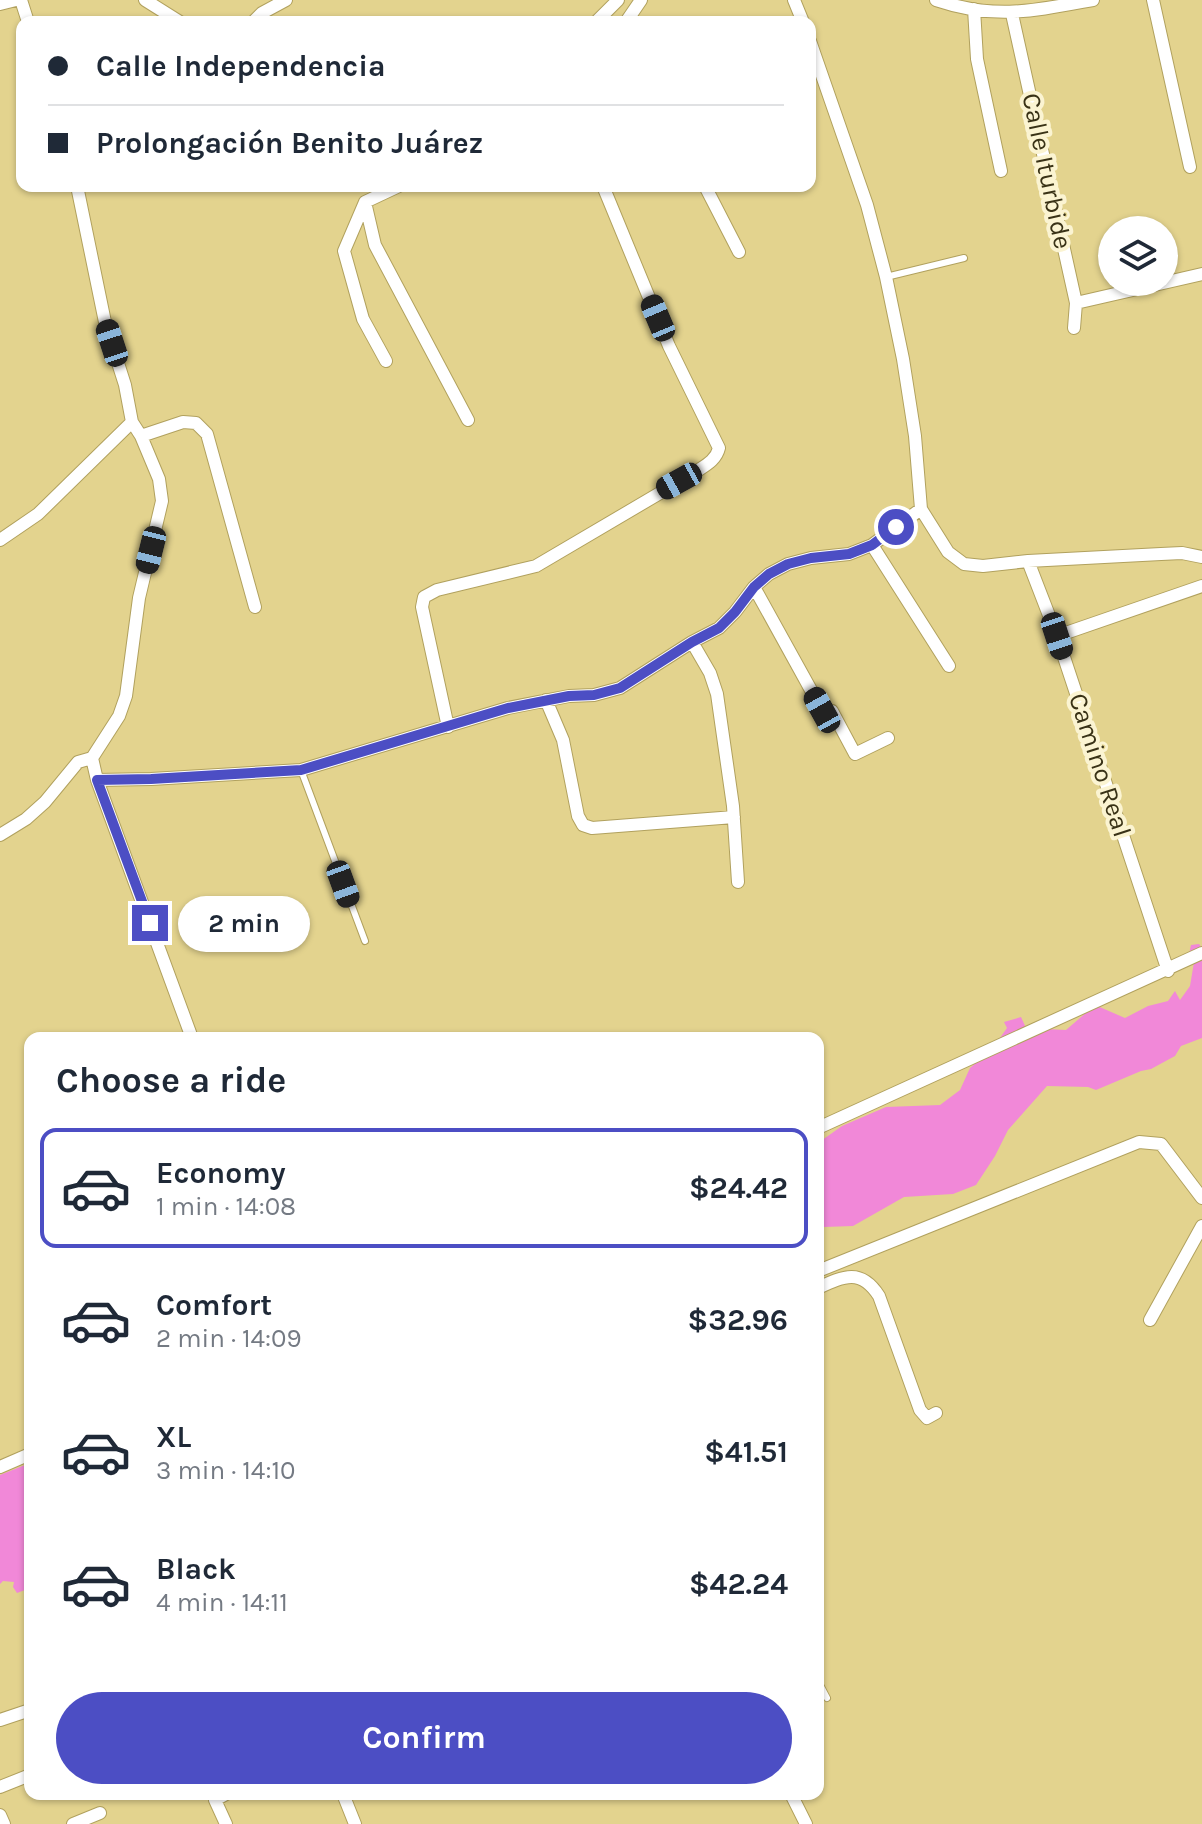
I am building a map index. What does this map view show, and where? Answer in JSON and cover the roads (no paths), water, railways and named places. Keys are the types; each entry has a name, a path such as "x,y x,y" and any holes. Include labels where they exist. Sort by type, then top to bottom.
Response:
{"street":[{"path":"0,4 18,0"},
{"path":"145,0 170,16"},
{"path":"602,16 618,0"},
{"path":"936,0 1012,14 1093,0"},
{"path":"1153,0 1190,167"},
{"path":"260,16 275,2"},
{"path":"974,9 977,59 1001,171"},
{"name":"Calle Iturbide","path":"1012,14 1076,303 1074,328"},
{"path":"816,58 867,205 886,277 913,421 921,509 948,552 964,564 983,566 1182,553 1202,557"},
{"path":"0,835 26,819 45,802 78,762 92,758 119,716 126,696 139,598 162,501 159,479 132,422 125,385 105,322 78,192"},
{"path":"386,192 365,202 344,251 363,319 386,361"},
{"path":"448,727 422,607 424,597 437,590 536,566 694,473 718,454 719,448 669,346 605,192"},
{"path":"708,192 739,252"},
{"path":"365,202 375,245 468,420"},
{"path":"1076,303 1202,274"},
{"path":"0,540 38,514 132,422"},
{"path":"141,436 183,422 196,423 207,434 255,607"},
{"path":"97,780 301,770 508,708 620,688 719,628 769,574 788,564 849,554 872,545 921,509"},
{"path":"872,545 949,666"},
{"name":"Camino Real","path":"1028,561 1057,636 1168,971"},
{"path":"1057,636 1202,586"},
{"path":"754,587 822,710 832,711 855,754 888,738"},
{"path":"692,642 710,673 717,694 734,817 738,882"},
{"path":"546,700 563,740 578,816 583,825 592,828 734,817"},
{"path":"92,758 97,780 190,1032"},
{"path":"824,1125 1202,953"},
{"path":"824,1269 1139,1142 1161,1144 1202,1198"},
{"path":"1150,1320 1202,1226"},
{"path":"824,1285 841,1278 858,1277 870,1282 879,1296 920,1410 927,1418 936,1413"},
{"path":"0,1467 24,1457"},
{"path":"0,1720 24,1712"},
{"path":"0,1787 24,1777"},
{"path":"219,1800 226,1824"},
{"path":"345,1800 355,1824"},
{"path":"794,1800 806,1824"},
{"path":"73,1824 100,1813"},
{"path":"0,1815 4,1824"}],"lane":[{"path":"886,277 964,258"},
{"path":"301,770 365,941"},
{"path":"824,1692 827,1698"}]}
